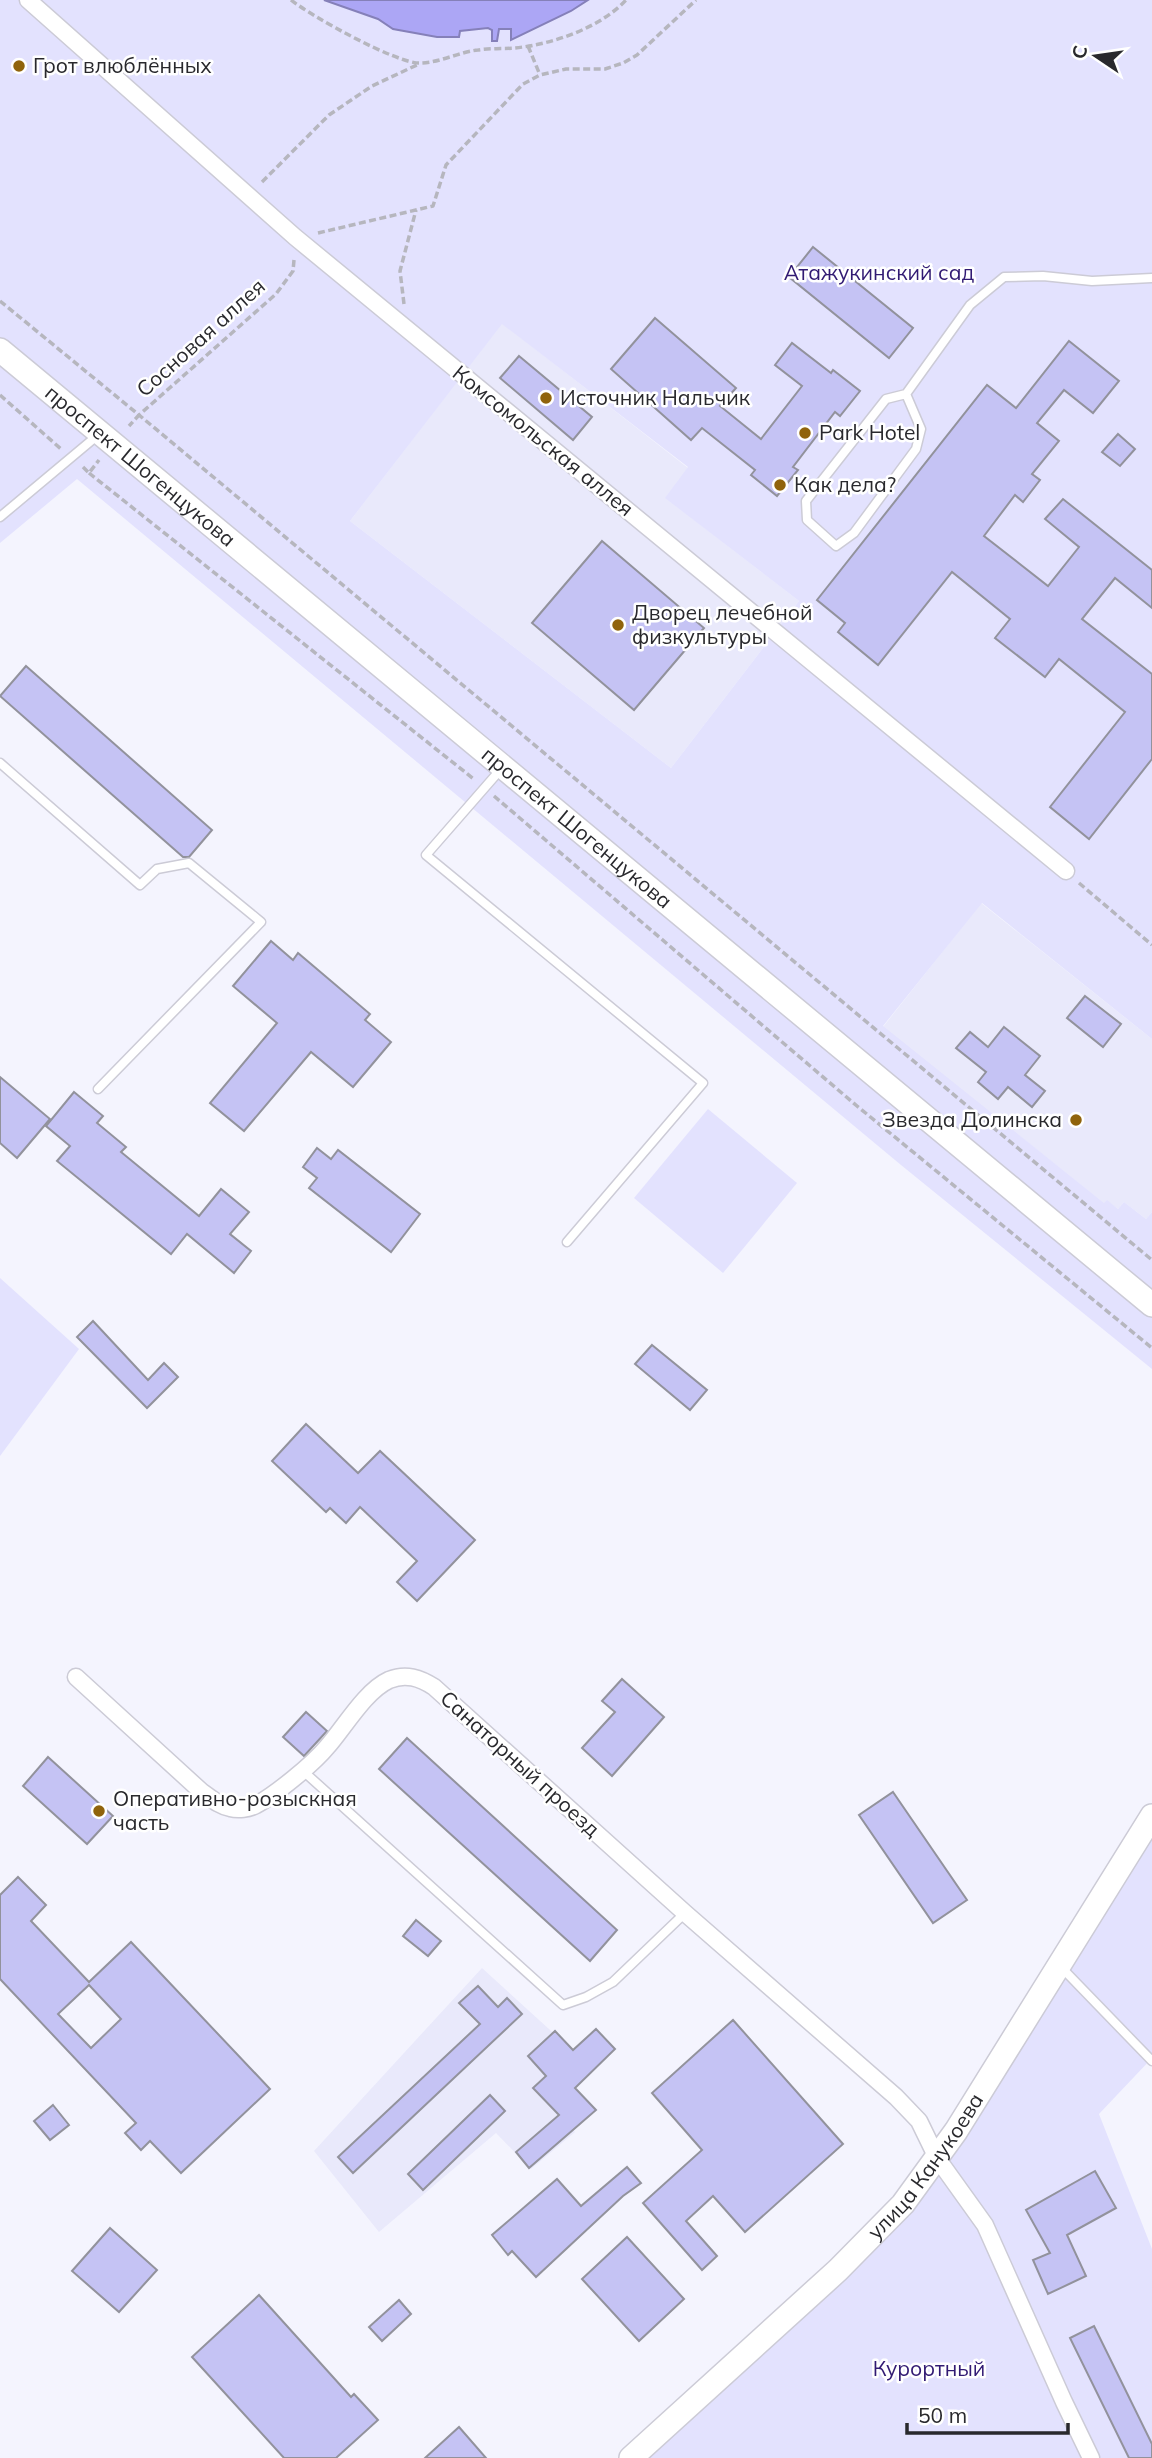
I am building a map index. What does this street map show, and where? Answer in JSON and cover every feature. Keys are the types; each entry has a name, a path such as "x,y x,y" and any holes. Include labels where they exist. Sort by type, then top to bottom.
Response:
{"street":[{"name":"Комсомольская аллея","path":"28,0 295,237 1066,871"},
{"name":"проспект Шогенцукова","path":"0,350 1152,1305"},
{"name":"Санаторный проезд","path":"76,1677 217,1803 242,1809 255,1806 326,1749 362,1704 386,1681 404,1676 423,1680 896,2097 919,2121 937,2158 985,2225 1091,2458"},
{"name":"улица Канукоева","path":"631,2458 871,2238 903,2204 937,2158 1152,1816"}],"lane":[{"path":"905,394 921,429 916,449 854,533 836,546 807,520 806,501 886,399 905,394 970,305 1004,277 1043,276 1092,281 1152,278"},
{"path":"0,517 100,433"},
{"path":"0,763 140,885 157,869 190,863 261,922 98,1089"},
{"path":"503,767 426,855 703,1083 567,1242"},
{"path":"302,1770 563,2005 586,1997 613,1982 685,1913"},
{"path":"1059,1965 1152,2062"}],"path":[{"path":"291,0 342,31 419,64"},
{"path":"248,196 329,115 372,86 419,64 478,50 528,46 567,35 613,14 626,0"},
{"path":"295,237 433,206 446,165 523,84 540,75 566,69 605,69 623,63 637,55 696,0"},
{"path":"528,46 540,75"},
{"path":"407,329 400,271 416,211"},
{"name":"Сосновая аллея","path":"129,426 276,294 293,271 295,237"},
{"path":"0,301 1152,1260"},
{"path":"0,394 89,473 485,788 857,1106 1152,1348"},
{"path":"89,473 100,459"},
{"path":"1066,871 1152,945"}],"shaded area":[{"path":"324,0 588,0 511,40 511,29 499,29 497,41 492,41 492,30 488,28 460,31 459,37 437,37 393,29 378,19"},
{"path":"502,323 688,468 666,498 799,601 671,768 350,521"},
{"name":"Звезда Долинска","path":"981,903 1152,1039 1152,1212 1146,1219 1124,1202 1118,1209 1107,1201 1105,1204 883,1027"},
{"path":"482,1968 572,2050 535,2087 575,2132 531,2169 496,2133 379,2232 314,2151"}],"green space":[{"name":"Атажукинский сад","path":"0,0 1152,0 1152,1039 982,903 883,1026 1104,1203 1107,1200 1118,1209 1124,1202 1146,1219 1152,1212 1152,1369 901,1165 77,479 0,543","holes":["502,324 688,467 665,498 799,601 671,768 350,521"]},
{"path":"708,1109 797,1183 723,1273 634,1198"},
{"path":"0,1278 79,1349 0,1456"},
{"name":"Курортный","path":"1152,1816 1152,2058 1099,2114 1152,2249 1152,2458 631,2458 903,2204"}],"building":[{"path":"813,247 913,328 889,358 789,277"},
{"path":"655,318 736,388 720,406 761,439 802,386 775,365 792,343 860,391 840,416 835,412 793,467 798,470 777,496 751,475 755,470 702,428 691,440 611,369"},
{"path":"1069,341 1119,381 1093,413 1064,390 1037,423 1059,441 1032,474 1040,480 1023,502 1015,495 984,536 1048,586 1079,547 1045,519 1063,499 1152,570 1152,608 1115,578 1082,619 1152,674 1152,759 1089,839 1050,807 1125,712 1059,659 1045,677 995,638 1010,619 952,572 878,665 838,632 845,623 817,600 987,385 1016,408"},
{"name":"Источник Нальчик","path":"519,356 592,417 573,440 500,378"},
{"path":"1118,434 1135,449 1120,466 1102,452"},
{"name":"Дворец лечебной физкультуры","path":"602,541 704,628 634,710 532,623"},
{"path":"26,666 212,830 189,857 183,857 0,696"},
{"path":"271,941 293,960 298,953 370,1014 365,1020 391,1042 353,1087 311,1052 244,1131 210,1103 277,1023 233,986"},
{"path":"1085,996 1121,1024 1103,1047 1067,1018"},
{"path":"1004,1027 1040,1056 1025,1075 1045,1091 1032,1107 1008,1087 998,1099 978,1082 986,1072 956,1048 970,1032 988,1047"},
{"path":"0,1077 50,1119 17,1158 0,1143"},
{"path":"74,1092 103,1116 97,1123 126,1147 121,1152 199,1216 221,1189 249,1212 230,1234 251,1251 234,1273 187,1234 171,1254 57,1161 70,1146 46,1126"},
{"path":"317,1148 331,1159 338,1150 420,1214 391,1252 309,1188 317,1178 303,1167"},
{"path":"93,1321 148,1380 164,1363 178,1377 147,1408 77,1337"},
{"path":"652,1345 707,1390 690,1410 635,1364"},
{"path":"306,1424 358,1473 380,1451 475,1540 417,1601 397,1582 417,1561 360,1507 346,1523 330,1508 326,1512 272,1461"},
{"path":"622,1679 664,1717 612,1776 582,1748 615,1712 602,1701"},
{"path":"306,1712 327,1731 304,1756 283,1737"},
{"path":"407,1738 617,1930 590,1961 379,1769"},
{"path":"48,1757 113,1816 87,1844 23,1786"},
{"path":"893,1792 967,1900 933,1923 859,1815"},
{"path":"18,1877 46,1905 31,1921 89,1982 131,1942 270,2089 181,2173 150,2141 141,2150 125,2133 136,2123 0,1979 0,1895","holes":["89,1985 121,2019 91,2048 58,2014"]},
{"path":"416,1920 441,1941 428,1956 403,1936"},
{"path":"478,1986 498,2007 507,1998 522,2014 353,2173 338,2157 480,2024 459,2003"},
{"path":"733,2020 843,2144 745,2232 713,2196 686,2221 717,2256 702,2270 643,2203 702,2150 652,2093"},
{"path":"596,2029 615,2049 575,2088 596,2110 529,2168 516,2152 559,2115 533,2088 546,2076 528,2056 555,2031 573,2050"},
{"path":"490,2095 505,2111 423,2190 408,2174"},
{"path":"53,2105 69,2125 50,2140 34,2121"},
{"path":"627,2167 641,2183 623,2196 536,2277 512,2251 508,2255 492,2235 557,2179 581,2206"},
{"path":"1095,2171 1116,2208 1067,2235 1086,2276 1048,2294 1033,2260 1050,2253 1026,2210"},
{"path":"110,2228 157,2270 119,2312 72,2271"},
{"path":"627,2237 684,2299 639,2341 582,2279"},
{"path":"259,2295 351,2397 354,2394 378,2420 336,2458 284,2458 192,2357"},
{"path":"399,2300 411,2314 382,2341 369,2327"},
{"path":"1094,2326 1152,2444 1152,2458 1129,2458 1070,2338"},
{"path":"459,2427 486,2458 425,2458"}],"place":[{"name":"Грот влюблённых","path":"19,66"},
{"name":"Источник Нальчик","path":"546,398"},
{"name":"Park Hotel","path":"805,433"},
{"name":"Как дела?","path":"780,485"},
{"name":"Дворец лечебной физкультуры","path":"618,625"},
{"name":"Звезда Долинска","path":"1076,1120"},
{"name":"Оперативно-розыскная часть","path":"99,1811"}]}
